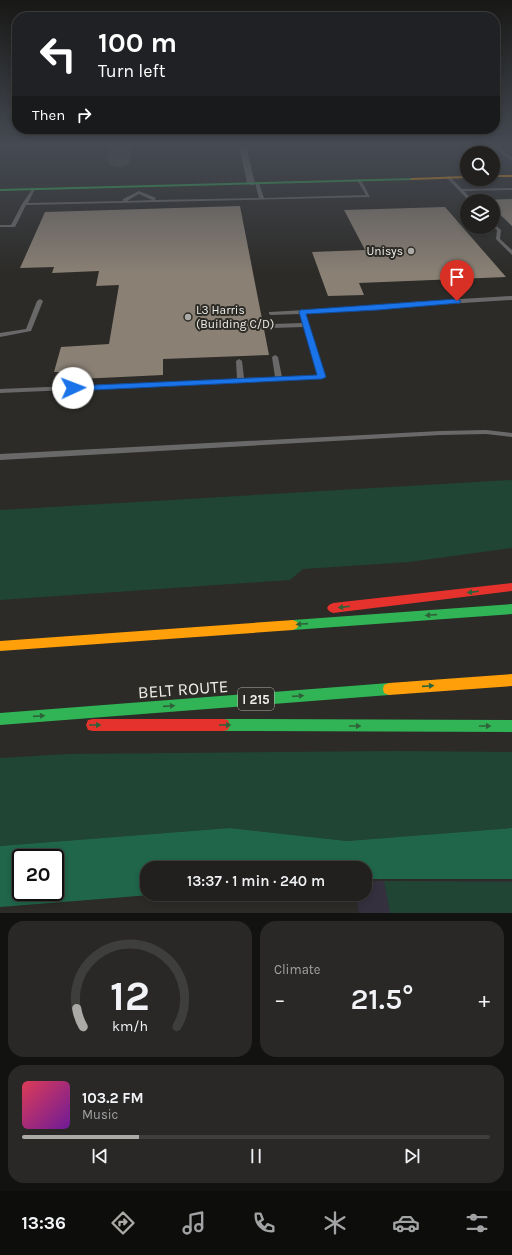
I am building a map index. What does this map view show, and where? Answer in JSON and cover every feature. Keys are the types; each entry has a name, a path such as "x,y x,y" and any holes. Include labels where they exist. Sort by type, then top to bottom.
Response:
{"main road":[{"path":"0,190 147,189"},
{"path":"324,609 512,587"},
{"path":"18,644 512,609"},
{"path":"0,646 222,621"},
{"name":"BELT ROUTE","path":"0,719 512,680"},
{"path":"0,725 47,725"},
{"path":"87,725 512,726"}],"lane":[{"path":"0,226 13,226 33,189"},
{"path":"122,201 140,189 156,200"},
{"path":"257,189 262,199"},
{"path":"24,204 369,196 364,189"},
{"path":"460,190 496,189"},
{"path":"460,190 464,194"},
{"path":"499,234 498,239 512,253"},
{"path":"271,313 378,308 512,298"},
{"path":"0,334 30,330 40,301"},
{"path":"0,391 322,377 302,312"},
{"path":"272,326 306,325"},
{"path":"275,357 279,379"},
{"path":"239,361 241,381"},
{"path":"0,457 440,433 486,432 512,434"}],"shaded area":[{"path":"372,881 512,881 512,913 359,913 357,901 372,901"}],"green space":[{"path":"512,480 512,548 409,562 303,569 290,580 0,600 0,510"},
{"path":"396,751 512,752 512,828 347,841 230,828 0,846 0,758 67,754"},
{"path":"230,828 347,841 512,828 512,879 372,879 372,861 140,861 140,896 0,907 0,846"},
{"path":"384,881 512,882 512,913 390,913"}],"building":[{"path":"500,199 512,199 512,226 500,215"},
{"name":"L3 Harris (Building C/D)","path":"240,206 269,355 163,359 163,375 58,380 60,372 54,372 61,347 109,344 119,285 96,286 99,271 52,273 54,267 20,268 45,212"},
{"name":"Unisys","path":"445,207 460,224 460,234 469,234 506,277 359,283 364,295 328,296 312,252 365,250 344,210"}],"traffic: fast":[{"path":"0,190 52,189"},
{"path":"293,625 512,609"},
{"path":"0,719 389,689"},
{"path":"223,725 512,726"}],"traffic: slow":[{"path":"0,646 293,625"},
{"path":"389,689 512,680"}],"traffic: jam":[{"path":"333,608 512,587"},
{"path":"93,725 223,725"}],"place":[{"name":"Unisys","path":"411,251"},
{"name":"L3 Harris (Building C/D)","path":"188,317"}],"route":[{"path":"73,388 322,377 302,312 378,308 457,301"}]}
